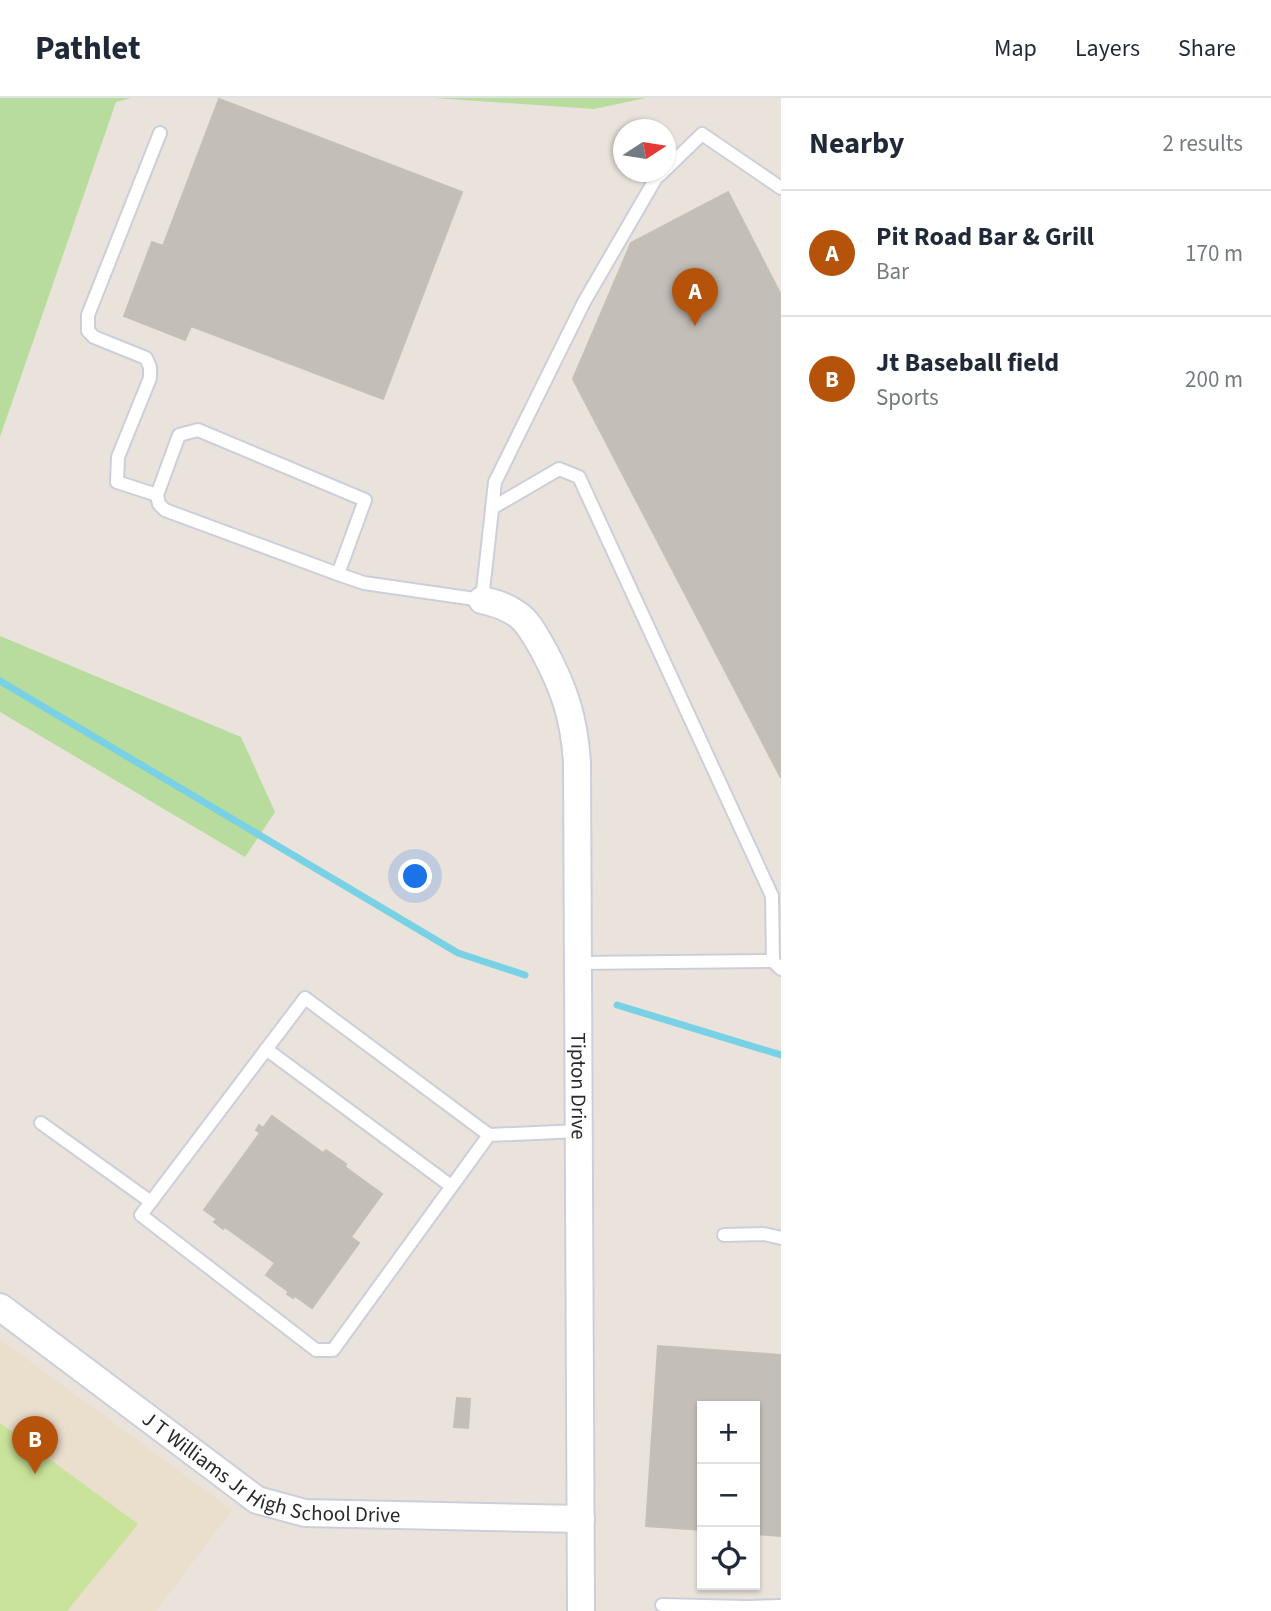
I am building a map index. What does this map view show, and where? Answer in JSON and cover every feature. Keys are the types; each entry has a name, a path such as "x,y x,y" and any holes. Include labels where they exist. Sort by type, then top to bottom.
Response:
{"street":[{"name":"Tipton Drive","path":"482,600 502,605 519,615 530,626 562,685 570,707 577,762 581,1611"},
{"name":"J T Williams Jr High School Drive","path":"0,1307 257,1500 306,1513 581,1519"}],"lane":[{"path":"157,495 117,482 116,470 118,457 150,378 150,367 146,358 94,337 88,331 88,315 160,133"},
{"path":"676,159 702,134 781,188"},
{"path":"338,574 365,500 198,430 179,435 157,495 159,504 165,510 338,574 364,583 482,600 495,482 584,302 654,182"},
{"path":"492,508 559,468 579,477 772,896 777,965 578,963"},
{"path":"489,1135 333,1350 316,1350 141,1215 305,998 489,1135 579,1131"},
{"path":"266,1049 452,1186"},
{"path":"41,1123 151,1202"},
{"path":"724,1235 764,1234 781,1238"},
{"path":"663,1605 748,1609 781,1606"}],"shaded area":[{"path":"0,1339 232,1510 156,1611 0,1611"}],"green space":[{"path":"0,98 131,98 116,102 0,437"},
{"path":"434,98 646,98 594,109"},
{"path":"0,636 241,737 275,812 245,857 0,712"},
{"path":"0,1423 138,1524 67,1611 0,1611"}],"building":[{"path":"219,99 462,192 383,399 191,326 185,340 124,316 152,242 163,246"},
{"path":"728,192 781,295 781,778 573,379 631,243"},
{"path":"272,1116 323,1153 326,1150 346,1164 345,1167 382,1194 351,1237 359,1243 312,1308 295,1296 293,1298 287,1294 289,1292 266,1275 275,1263 225,1227 223,1229 214,1222 217,1219 204,1210 260,1133 256,1130 259,1125 263,1128"},
{"path":"658,1346 781,1355 781,1536 760,1534 760,1401 697,1401 697,1530 646,1526"},
{"path":"457,1398 470,1399 468,1428 454,1427"}],"waterway":[{"path":"0,681 458,953 525,975"},
{"path":"617,1005 781,1055"}],"place":[{"name":"Pit Road Bar & Grill","path":"695,326"},
{"name":"Jt Baseball field","path":"35,1474"}]}
